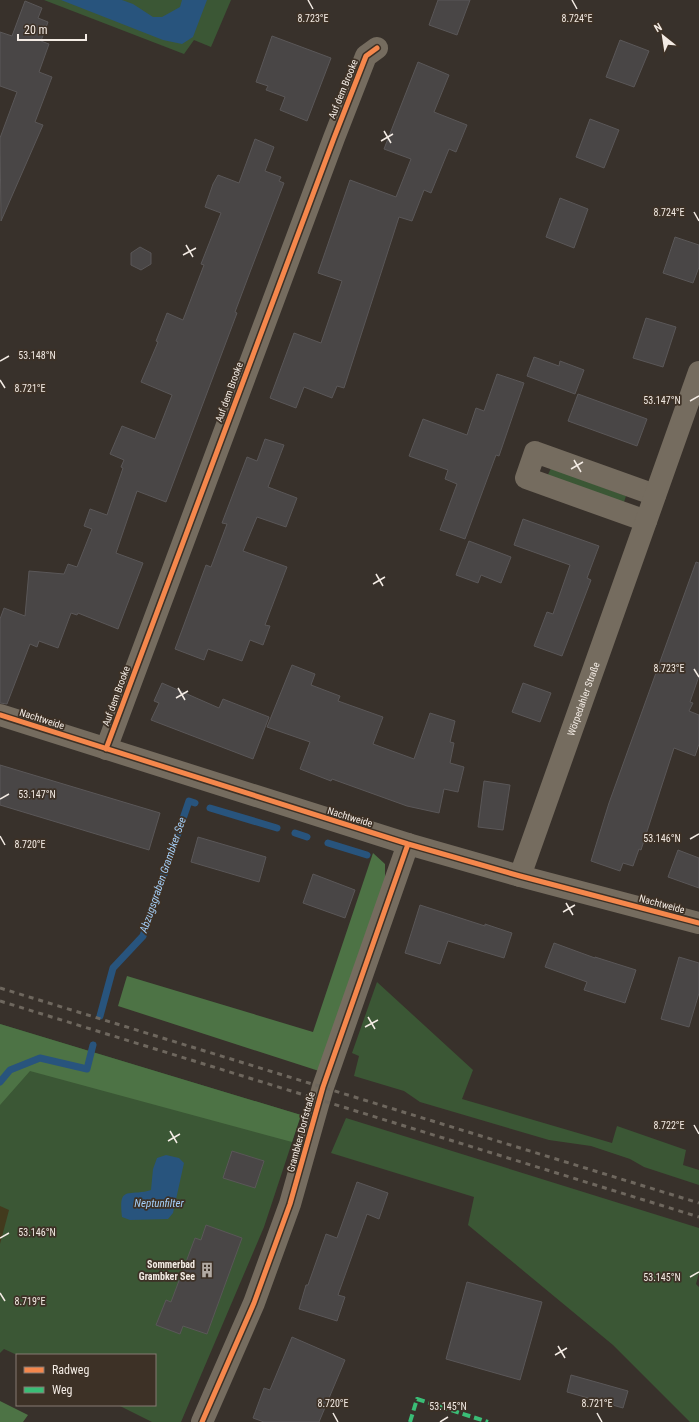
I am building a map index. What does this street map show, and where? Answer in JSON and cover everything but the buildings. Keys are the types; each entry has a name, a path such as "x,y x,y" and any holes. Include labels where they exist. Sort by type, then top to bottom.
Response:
{"street":[{"name":"Auf dem Brooke","path":"106,749 337,130 366,56 377,48"},
{"name":"Wörpedahler Straße","path":"520,876 699,372"},
{"path":"646,521 526,478 535,452 655,495"},
{"name":"Nachtweide","path":"0,715 408,844 520,876 699,923"},
{"name":"Grambker Dorfstraße","path":"202,1422 254,1303 290,1204 323,1087 408,844"}],"green space":[{"path":"44,0 231,0 211,47 194,40 184,54"},
{"path":"551,468 626,496 623,505 547,477"},
{"path":"373,853 385,864 385,885 319,1071 118,1006 127,976 313,1032"},
{"path":"377,982 473,1070 462,1099 612,1143 617,1126 686,1150 683,1165 699,1170 699,1185 644,1167 630,1159 591,1146 549,1140 420,1102 404,1091 354,1076 359,1056 352,1053"},
{"path":"0,1024 301,1115 264,1227 181,1422 152,1422 120,1406 156,1406 156,1354 16,1355 4,1349 0,1353"},
{"path":"0,1024 301,1115 292,1142 30,1071 0,1105"},
{"path":"346,1118 699,1228 699,1273 696,1284 699,1287 699,1422 690,1422 613,1345 468,1225 474,1197 331,1153"},
{"path":"0,1401 28,1415 23,1422 0,1422"}],"sand":[{"path":"0,1206 9,1210 0,1244"}],"water":[{"path":"61,0 122,0 133,4 153,17 162,17 180,7 182,0 207,0 193,37 182,44 163,40"},
{"name":"Neptunfilter","path":"166,1155 179,1158 184,1163 173,1213 168,1219 130,1220 122,1217 121,1207 124,1196 131,1193 151,1190 153,1169 157,1158"}],"waterway":[{"name":"Abzugsgraben Grambker See","path":"100,1016 113,968 143,936 189,801 195,803"},
{"name":"Abzugsgraben Grambker See","path":"210,808 277,828"},
{"name":"Abzugsgraben Grambker See","path":"295,833 307,837"},
{"name":"Abzugsgraben Grambker See","path":"328,843 367,855"},
{"name":"Abzugsgraben Grambker See","path":"0,1082 10,1070 40,1058 87,1069 93,1045"}],"railway":[{"path":"0,988 699,1203"},
{"path":"0,1001 699,1217"}],"marked path":[{"path":"410,1422 417,1399 488,1422"}],"cycle path":[{"path":"106,749 334,138 366,56 377,48"},
{"path":"0,715 408,844 520,876 699,923"},
{"path":"202,1422 254,1303 290,1204 323,1087 408,844"}],"place":[{"name":"Sommerbad Grambker See","path":"207,1270"}]}
